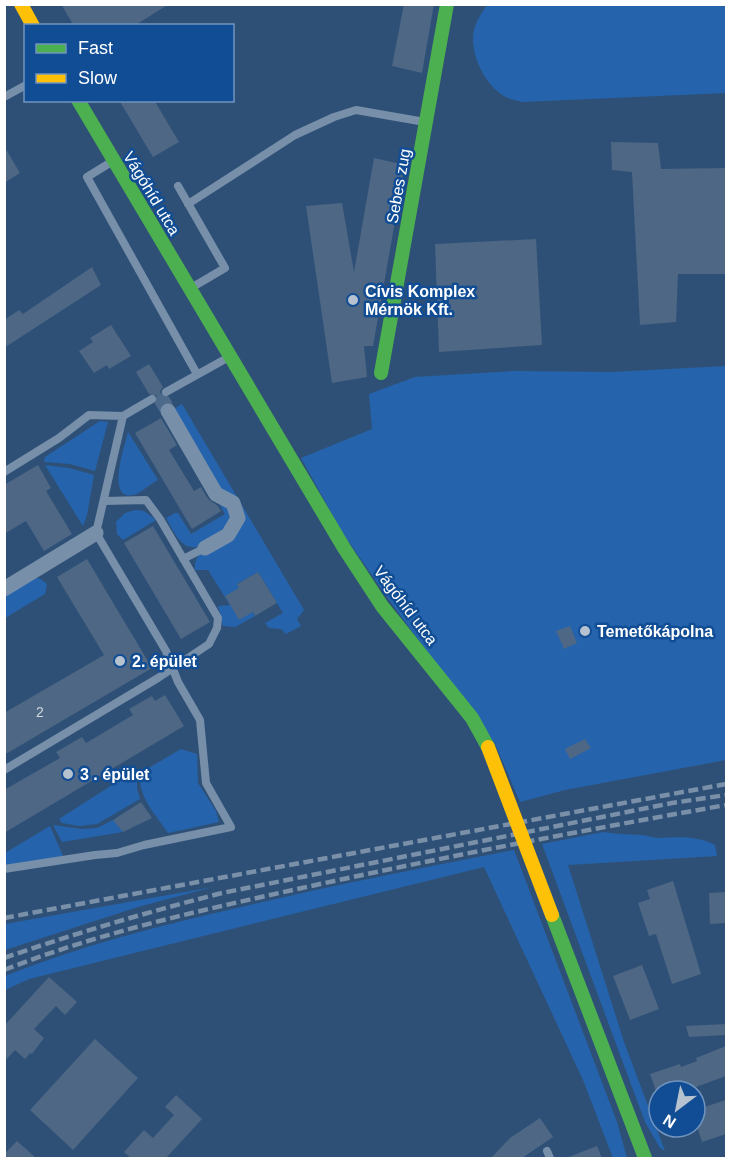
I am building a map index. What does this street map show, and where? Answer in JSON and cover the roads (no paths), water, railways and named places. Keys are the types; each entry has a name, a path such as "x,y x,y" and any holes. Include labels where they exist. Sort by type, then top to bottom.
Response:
{"main road":[{"path":"21,4 32,24"},
{"name":"Sebes zug","path":"381,373 447,4"},
{"name":"Vágóhíd utca","path":"79,102 344,548 382,606 472,718 488,747 645,1158"}],"street":[{"path":"168,411 216,494 233,503 237,510 238,518 228,535 206,548"},
{"path":"4,589 96,533"}],"lane":[{"path":"4,97 24,86"},
{"path":"188,204 295,135 334,117 356,110 426,122"},
{"path":"114,161 87,177 197,374"},
{"path":"178,186 225,268 190,289"},
{"path":"166,392 230,356"},
{"path":"4,472 59,438 88,415 123,416 152,399"},
{"path":"4,869 117,853 231,827 206,783 200,720 178,682 166,651 96,533 123,416"},
{"path":"4,770 209,644 217,628 218,618 160,519 146,500 104,501"},
{"path":"183,558 206,548"}],"tunnel":[{"path":"159,395 168,411"}],"railway":[{"path":"4,918 726,784"},
{"path":"4,958 112,923 222,893 672,803 726,795"},
{"path":"4,970 77,944 227,905 461,855 726,805"}],"place":[{"name":"Cívis Komplex Mérnök Kft.","path":"353,300"},
{"name":"Temetőkápolna","path":"585,631"},
{"name":"2. épület","path":"120,661"},
{"name":"3 . épület","path":"68,774"}]}
